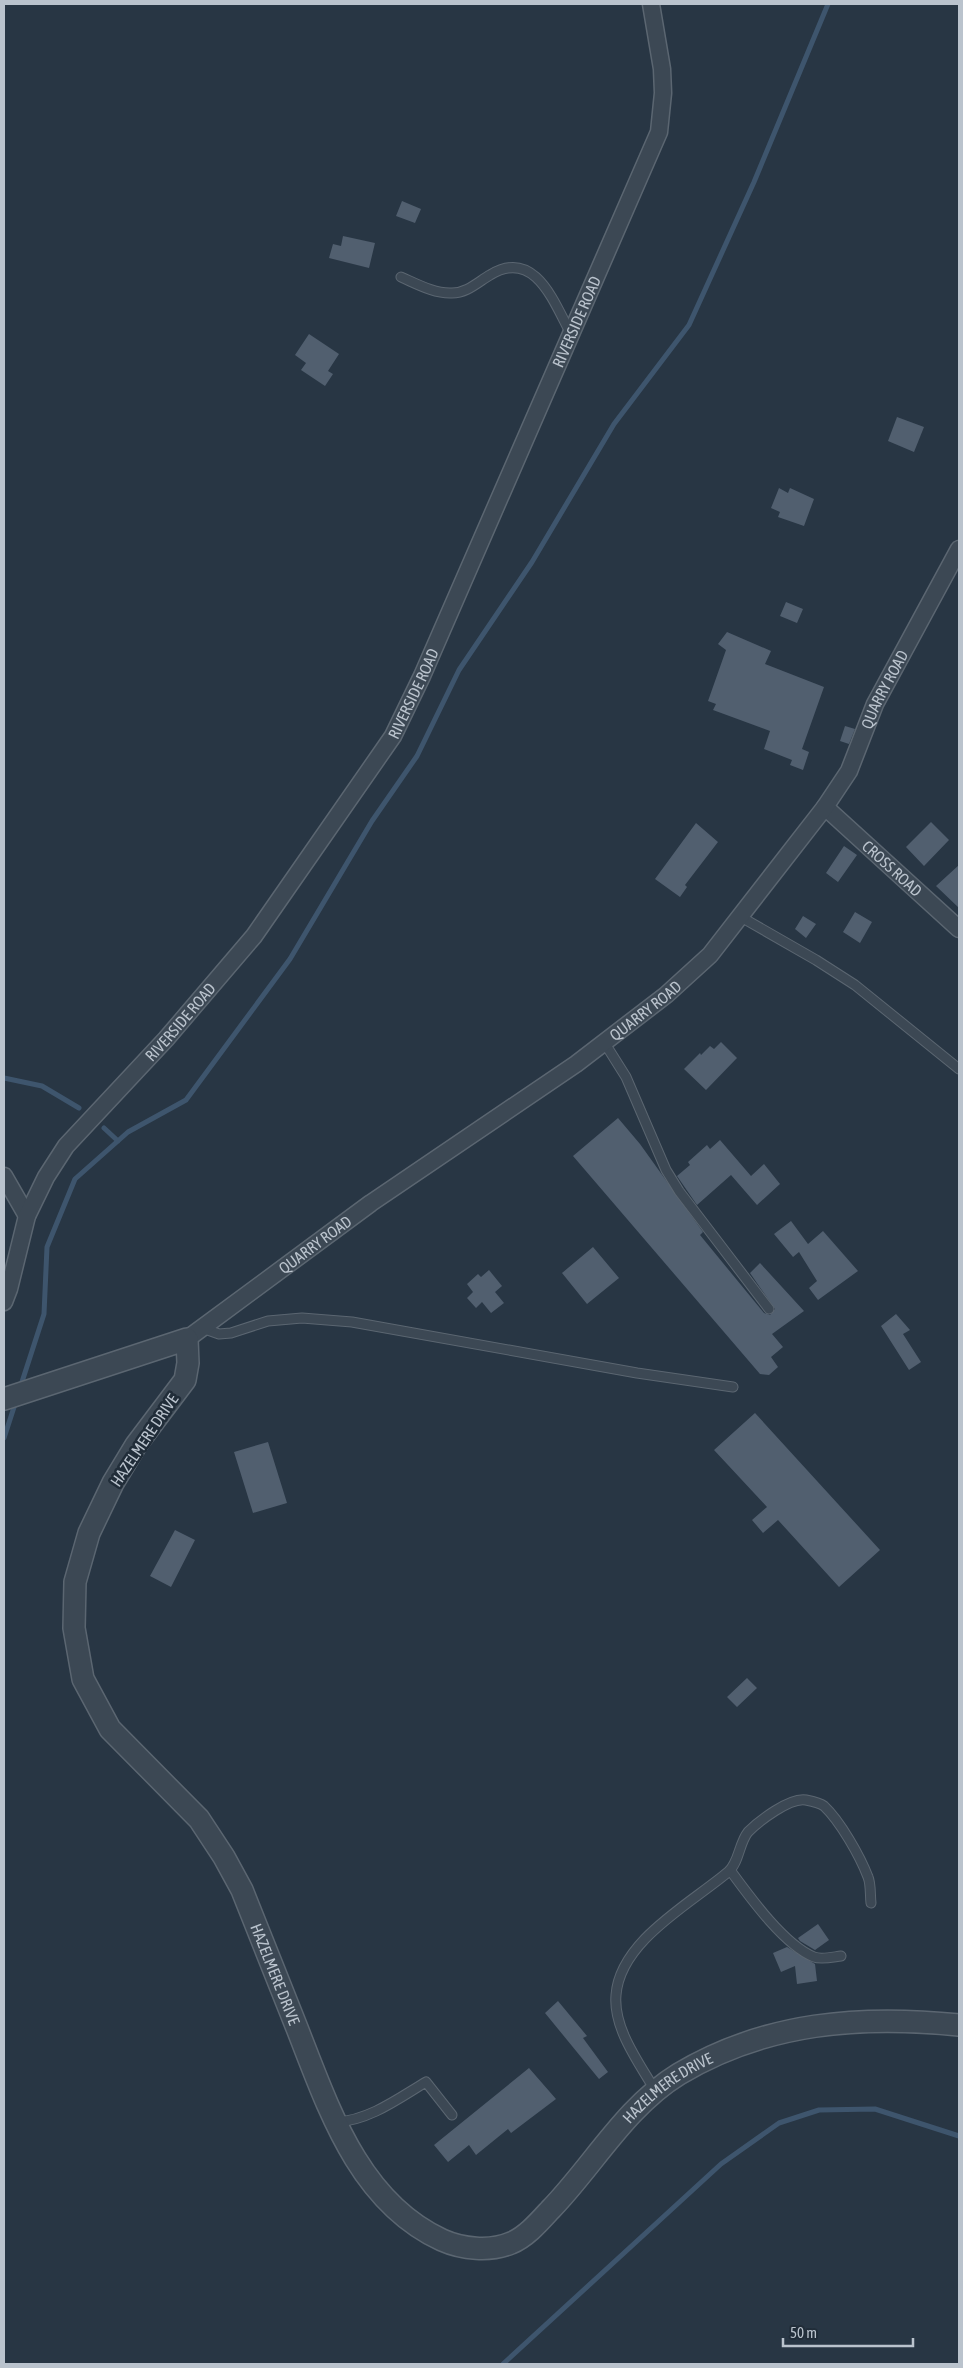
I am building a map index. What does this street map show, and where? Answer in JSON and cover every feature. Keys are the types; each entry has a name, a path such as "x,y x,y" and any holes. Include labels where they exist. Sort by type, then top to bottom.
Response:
{"street":[{"name":"RIVERSIDE ROAD","path":"4,1302 10,1289 27,1216 46,1176 66,1146 166,1039 254,936 393,736 422,676 570,332 659,132 663,94 662,69 651,4"},
{"name":"QUARRY ROAD","path":"195,1334 371,1203 604,1042 681,982 710,955 825,807 848,771 875,704 959,549"},
{"name":"CROSS ROAD","path":"825,807 959,928"},
{"path":"4,1176 27,1216"},
{"path":"4,1399 195,1334"},
{"name":"HAZELMERE DRIVE","path":"195,1334 185,1380 136,1445 113,1484 89,1533 75,1582 74,1628 83,1679 110,1729 151,1773 199,1819 224,1856 242,1890 335,2122 358,2164 388,2203 424,2232 454,2245 484,2248 512,2243 533,2228 561,2199 642,2103 678,2075 723,2051 770,2035 840,2022 907,2020 959,2025"}],"lane":[{"path":"401,277 436,291 453,293 467,290 505,267 517,266 529,271 542,285 553,300 570,332"},
{"path":"741,917 855,985 959,1069"},
{"path":"604,1042 626,1077 651,1139 674,1184 769,1309"},
{"path":"195,1334 231,1333 268,1321 302,1318 352,1322 637,1373 733,1387"},
{"path":"656,2092 626,2040 617,2014 616,1995 620,1976 631,1955 661,1924 730,1870 747,1834 775,1810 804,1799 823,1805 848,1838 869,1878 871,1903"},
{"path":"730,1870 756,1904 797,1947 815,1958 841,1956"},
{"path":"335,2122 346,2122 377,2111 426,2082 452,2115"}],"building":[{"path":"402,201 421,209 415,223 396,216"},
{"path":"343,236 375,243 369,268 329,258 333,244 341,246"},
{"path":"309,334 339,354 328,371 333,374 325,386 301,370 306,363 295,355"},
{"path":"897,417 924,427 914,452 888,441"},
{"path":"779,488 788,493 790,488 814,499 804,526 778,517 780,512 771,508"},
{"path":"786,602 803,609 797,623 780,616"},
{"path":"727,632 771,651 765,664 824,687 802,749 809,752 803,770 790,765 792,760 764,749 770,731 713,710 716,704 708,701 726,650 718,644"},
{"path":"845,726 855,729 849,744 840,741"},
{"path":"931,822 949,840 924,866 906,847"},
{"path":"696,823 718,842 685,885 687,887 680,897 655,879"},
{"path":"844,846 857,855 838,882 826,873"},
{"path":"959,865 959,908 936,886"},
{"path":"855,912 872,922 860,943 843,932"},
{"path":"803,916 816,924 806,938 795,929"},
{"path":"721,1042 737,1058 706,1090 684,1069 700,1053 701,1055 710,1046 714,1049"},
{"path":"618,1118 640,1144 703,1232 700,1235 764,1313 770,1315 775,1309 750,1273 760,1263 804,1311 772,1334 783,1347 771,1357 778,1367 769,1375 760,1374 573,1156"},
{"path":"720,1140 751,1176 764,1164 780,1184 757,1205 731,1175 697,1205 677,1176 690,1165 688,1162 707,1145 710,1149"},
{"path":"791,1221 808,1244 823,1231 858,1271 818,1300 809,1288 817,1281 799,1252 793,1257 774,1234"},
{"path":"593,1247 619,1278 587,1304 562,1273"},
{"path":"489,1270 502,1286 495,1292 504,1303 491,1313 482,1302 476,1308 467,1298 473,1292 467,1284 478,1274 481,1277"},
{"path":"896,1314 910,1330 903,1334 921,1362 909,1370 881,1326"},
{"path":"755,1413 880,1550 839,1587 778,1520 763,1533 752,1520 767,1507 714,1450"},
{"path":"268,1442 287,1503 253,1513 234,1452"},
{"path":"175,1530 195,1540 171,1587 150,1576"},
{"path":"747,1678 757,1688 737,1707 727,1697"},
{"path":"818,1924 829,1940 815,1950 798,1938"},
{"path":"787,1947 815,1964 817,1981 797,1984 795,1966 781,1972 773,1953"},
{"path":"558,2001 587,2036 583,2038 608,2072 599,2079 545,2013"},
{"path":"529,2068 556,2099 511,2133 508,2129 476,2155 469,2145 448,2162 434,2145"}],"waterway":[{"path":"20,1388 44,1314 47,1247 75,1179 128,1132 186,1100 290,959 372,821 417,756 459,670 532,562 614,424 689,325 754,182 828,4"},
{"path":"4,1078 42,1086 79,1108"},
{"path":"104,1128 118,1141"},
{"path":"4,1438 16,1401"},
{"path":"503,2364 721,2164 779,2123 819,2110 875,2109 959,2136"}]}
